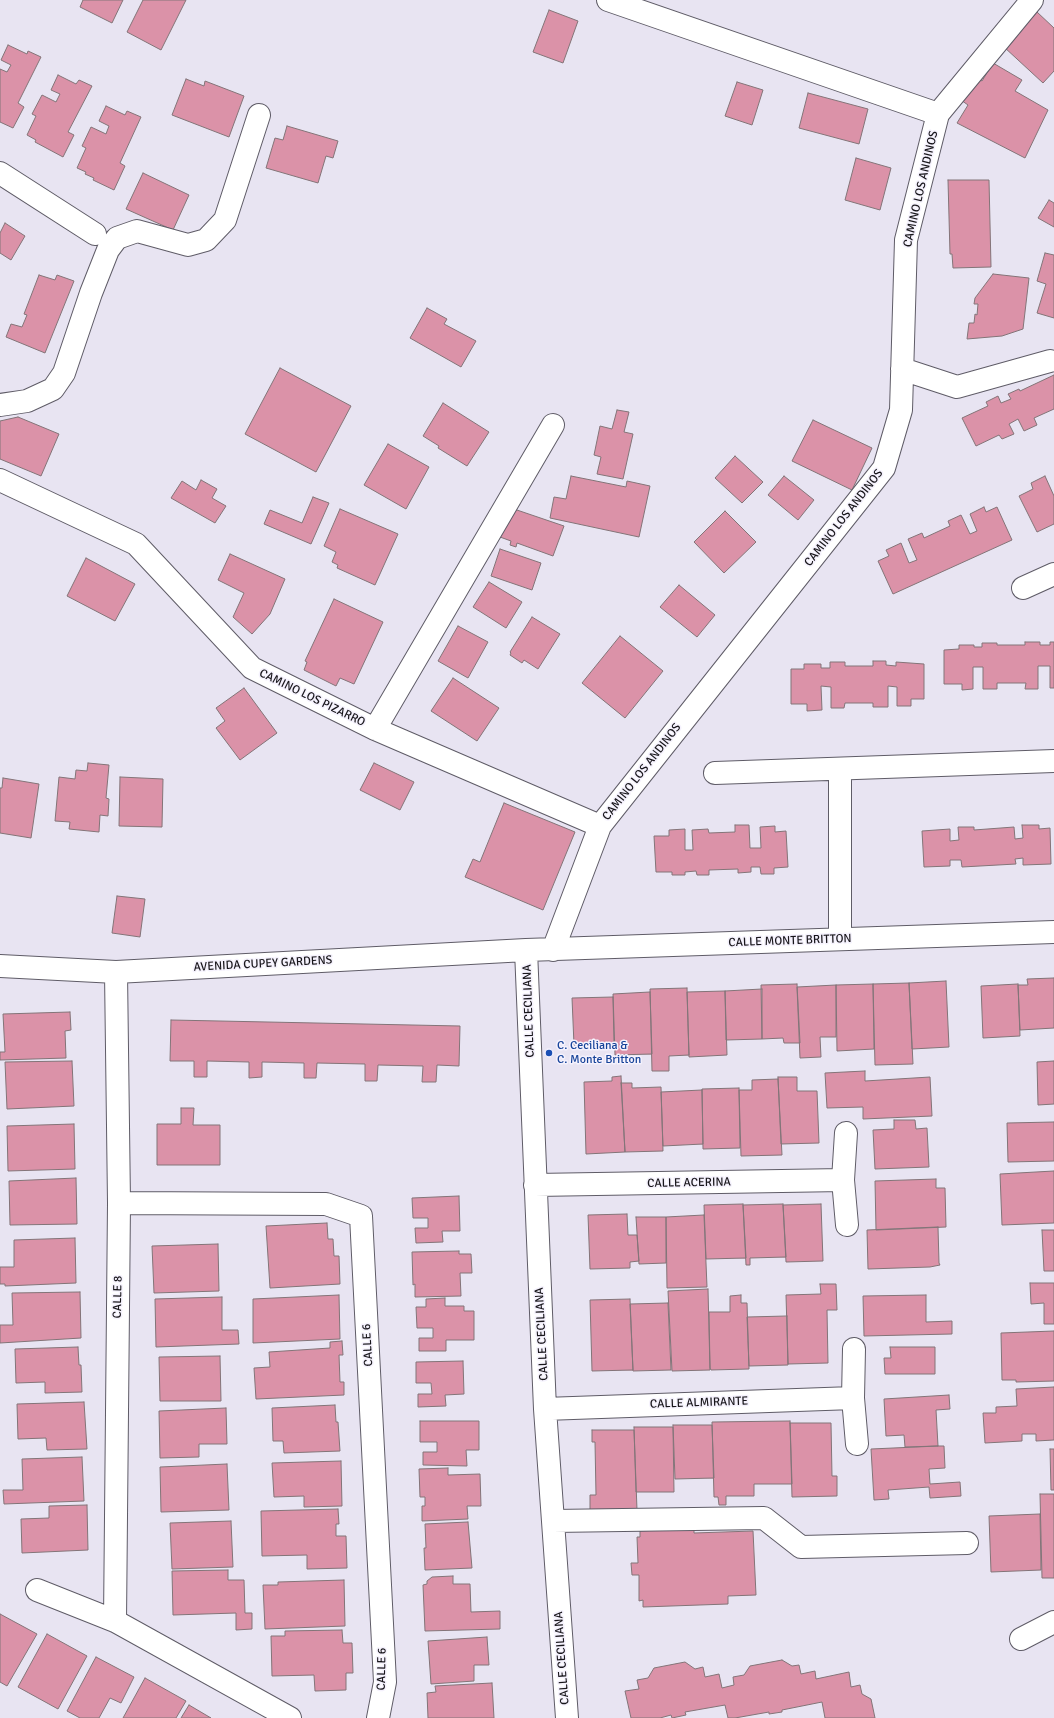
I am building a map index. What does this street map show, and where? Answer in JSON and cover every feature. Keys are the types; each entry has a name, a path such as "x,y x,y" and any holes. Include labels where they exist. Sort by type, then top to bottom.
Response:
{"street":[{"path":"608,0 938,114"},
{"name":"CAMINO LOS ANDINOS","path":"553,950 600,826 884,468 901,410 906,240 938,114 1032,0"},
{"path":"0,405 27,401 53,389 64,373 90,293 108,250 117,238 137,231 188,245 206,240 225,220 259,115"},
{"path":"0,173 95,234"},
{"path":"902,369 957,387 1050,361"},
{"path":"375,729 553,425"},
{"name":"CAMINO LOS PIZARRO","path":"0,480 136,544 252,668 375,729 600,826"},
{"path":"1023,588 1054,574"},
{"path":"715,773 840,770 1054,761"},
{"path":"840,770 840,939"},
{"name":"CALLE MONTE BRITTON","path":"526,950 1054,932"},
{"name":"AVENIDA CUPEY GARDENS","path":"0,966 116,972 526,950"},
{"name":"CALLE CECILIANA","path":"526,950 545,1409 567,1718"},
{"name":"CALLE 8","path":"115,1622 119,1203 116,972"},
{"path":"846,1133 843,1180 847,1225"},
{"name":"CALLE ACERINA","path":"535,1185 843,1180"},
{"name":"CALLE 6","path":"119,1203 326,1204 362,1216 385,1682 378,1718"},
{"path":"854,1349 852,1398 857,1444"},
{"name":"CALLE ALMIRANTE","path":"545,1409 852,1398"},
{"path":"553,1521 764,1518 800,1547 966,1543"},
{"path":"37,1590 115,1622 290,1718"},
{"path":"1021,1639 1054,1622"}],"building":[{"path":"83,0 123,0 112,23 80,7"},
{"path":"143,0 186,0 161,50 127,32"},
{"path":"549,10 578,21 563,63 533,52"},
{"path":"1037,12 1054,28 1054,71 1043,83 1004,47"},
{"path":"8,45 27,54 28,51 41,57 18,103 24,107 13,128 0,122 0,69 7,72 11,65 1,60"},
{"path":"993,63 1022,80 1015,91 1048,110 1025,158 957,123 968,105 958,98 974,76 982,81"},
{"path":"58,75 76,84 79,80 92,86 68,132 74,135 63,157 35,142 36,140 27,135 36,116 32,114 42,95 56,102 60,94 51,90"},
{"path":"186,79 204,86 205,81 244,96 229,137 172,115"},
{"path":"737,82 763,90 752,125 725,116"},
{"path":"808,93 868,109 859,144 799,128"},
{"path":"106,106 125,115 127,111 141,117 120,163 125,166 114,190 93,180 94,178 85,174 86,172 77,168 86,148 82,146 91,127 106,134 109,126 99,121"},
{"path":"287,126 338,141 333,158 326,156 318,183 266,168 275,138 283,140"},
{"path":"856,158 891,168 880,210 845,200"},
{"path":"143,173 189,195 173,230 126,209"},
{"path":"948,180 989,180 991,267 953,268 952,254 950,254"},
{"path":"1049,200 1054,203 1054,227 1038,218"},
{"path":"5,223 25,236 11,260 0,253 0,233"},
{"path":"1045,253 1054,255 1054,318 1037,313 1046,284 1037,281"},
{"path":"993,274 1029,278 1023,329 1002,336 967,339 969,323 974,323 975,314 977,315 978,304 974,304 975,298"},
{"path":"39,275 55,280 57,275 74,281 45,353 6,337 11,324 22,327 27,315 24,314"},
{"path":"427,308 447,319 444,324 476,341 461,367 410,338"},
{"path":"280,368 351,406 316,472 245,434"},
{"path":"1054,375 1054,409 1034,418 1037,425 1024,431 1018,419 1009,424 1014,434 1002,439 999,435 976,446 962,418 988,406 986,402 998,396 1001,403 1011,399 1008,394 1019,389 1020,391"},
{"path":"443,403 489,432 467,466 438,448 439,446 423,436"},
{"path":"617,410 629,412 624,432 633,434 623,479 597,474 601,457 594,455 600,426 612,429"},
{"path":"18,417 59,434 41,476 0,459 0,421"},
{"path":"813,420 872,448 852,490 792,461"},
{"path":"388,444 429,467 406,509 364,485"},
{"path":"735,456 763,482 742,503 715,478"},
{"path":"571,476 626,487 627,481 650,486 639,537 550,518 554,497 566,499"},
{"path":"784,476 814,500 798,520 768,495"},
{"path":"1045,476 1054,496 1054,524 1037,532 1019,496 1033,489 1031,483"},
{"path":"201,480 217,489 212,498 226,506 215,523 171,498 182,481 196,490"},
{"path":"313,497 329,503 311,544 264,524 270,510 302,523"},
{"path":"984,507 986,512 997,507 1012,540 893,594 878,561 889,556 886,550 901,543 909,563 917,560 908,539 922,533 924,538 950,526 948,521 961,515 970,534 977,531 970,514"},
{"path":"511,508 564,526 553,556 517,543 516,547 510,545 511,541 500,537"},
{"path":"340,509 398,534 375,585 337,568 338,565 332,562 336,552 324,546"},
{"path":"725,511 756,542 724,573 694,542"},
{"path":"500,549 541,563 532,590 491,576"},
{"path":"230,554 285,579 270,614 252,634 233,617 244,593 218,580"},
{"path":"86,558 135,584 115,621 67,596"},
{"path":"489,582 522,602 506,628 473,607"},
{"path":"679,585 715,615 697,637 660,607"},
{"path":"334,599 383,622 354,684 340,678 336,686 304,670 307,662 305,661"},
{"path":"532,617 560,634 538,669 524,660 522,663 510,655 510,652"},
{"path":"458,626 488,642 468,678 438,661"},
{"path":"620,636 663,671 625,718 582,683"},
{"path":"1025,642 1040,642 1040,645 1050,645 1050,642 1054,642 1054,688 1050,688 1050,666 1038,666 1038,689 1025,689 1026,683 997,683 997,689 983,689 983,667 973,667 973,689 962,690 962,684 944,684 944,650 959,649 959,645 974,645 974,647 982,647 982,643 997,643 997,645 1025,645"},
{"path":"873,661 886,661 886,665 896,666 896,662 924,664 924,699 911,699 911,706 897,706 897,687 888,686 888,707 873,707 873,703 845,703 844,708 831,708 831,687 821,686 822,710 807,711 807,704 791,704 791,669 804,669 804,664 821,664 821,668 830,668 830,662 845,662 845,666 873,666"},
{"path":"453,678 499,708 477,741 431,711"},
{"path":"244,688 277,733 240,760 216,728 225,721 216,708"},
{"path":"88,763 109,765 106,798 109,799 108,816 100,815 99,832 69,829 70,822 55,821 59,777 75,779 76,770 87,771"},
{"path":"374,763 414,782 400,810 360,790"},
{"path":"120,777 163,779 162,827 119,826"},
{"path":"3,778 39,784 31,838 0,833 0,788 2,788"},
{"path":"504,803 575,832 543,910 465,877 473,859 480,862"},
{"path":"735,825 749,825 750,848 761,848 760,827 775,826 775,832 786,831 788,867 774,868 774,874 761,874 760,867 751,867 751,872 738,873 738,869 709,870 709,875 697,875 696,871 685,872 685,875 672,875 672,872 656,872 654,836 669,836 669,830 685,829 685,850 693,850 692,830 708,829 709,833 735,832"},
{"path":"1022,825 1039,825 1039,829 1050,828 1051,864 1023,865 1023,858 1015,859 1016,864 962,867 961,860 950,860 950,866 924,867 922,831 950,829 950,841 959,840 958,827 974,827 974,830 1014,827 1015,839 1023,838"},
{"path":"117,896 145,899 140,937 112,933"},
{"path":"1054,978 1054,1028 1020,1030 1018,985 1028,985 1027,979"},
{"path":"946,981 949,1047 912,1049 909,983"},
{"path":"909,983 913,1064 875,1065 873,984"},
{"path":"797,984 800,1043 784,1043 783,1038 762,1039 761,985"},
{"path":"873,984 874,1049 837,1051 836,985"},
{"path":"1018,984 1020,1036 983,1038 981,986"},
{"path":"836,985 836,1037 820,1037 821,1057 800,1058 797,987"},
{"path":"687,988 689,1055 669,1056 669,1071 652,1071 650,989"},
{"path":"762,989 762,1039 726,1040 725,991"},
{"path":"725,991 727,1055 689,1057 687,992"},
{"path":"650,992 652,1054 615,1055 613,994"},
{"path":"613,997 614,1044 574,1045 572,998"},
{"path":"70,1012 71,1030 65,1031 66,1058 0,1060 0,1052 5,1052 3,1014"},
{"path":"171,1020 460,1026 459,1066 437,1065 436,1082 422,1082 423,1066 378,1065 377,1081 365,1081 365,1064 317,1063 316,1078 304,1078 304,1063 262,1062 262,1077 249,1078 249,1062 207,1061 207,1077 194,1077 194,1061 170,1061"},
{"path":"72,1061 74,1106 7,1109 5,1062"},
{"path":"1054,1061 1054,1104 1038,1105 1037,1062"},
{"path":"865,1071 865,1081 930,1077 932,1116 863,1119 863,1107 827,1108 825,1073"},
{"path":"621,1076 625,1152 586,1154 584,1082 612,1081 612,1077"},
{"path":"778,1077 797,1077 797,1091 817,1091 819,1143 781,1144"},
{"path":"778,1079 782,1155 741,1156 739,1090 752,1090 752,1080"},
{"path":"621,1083 632,1083 632,1088 661,1087 663,1151 625,1152"},
{"path":"739,1088 740,1148 703,1149 702,1089"},
{"path":"702,1090 703,1144 663,1146 661,1092"},
{"path":"181,1108 194,1108 193,1125 220,1125 220,1165 157,1165 157,1124 181,1124"},
{"path":"894,1120 915,1120 916,1129 927,1128 929,1167 875,1169 873,1130 894,1129"},
{"path":"1054,1122 1054,1161 1008,1162 1007,1123"},
{"path":"74,1124 75,1169 8,1171 7,1126"},
{"path":"1054,1171 1054,1223 1002,1225 1000,1174"},
{"path":"76,1178 77,1224 10,1225 9,1181"},
{"path":"936,1179 936,1188 945,1188 946,1227 876,1230 875,1181"},
{"path":"459,1196 460,1231 442,1231 443,1242 416,1243 415,1228 428,1228 428,1218 413,1218 412,1198"},
{"path":"743,1204 746,1258 706,1259 704,1205"},
{"path":"783,1204 786,1257 750,1258 750,1265 746,1265 743,1205"},
{"path":"821,1204 823,1261 786,1262 783,1205"},
{"path":"627,1214 628,1235 637,1235 639,1261 630,1262 630,1268 590,1269 588,1215"},
{"path":"704,1215 707,1287 667,1288 666,1217"},
{"path":"636,1217 666,1217 666,1263 639,1264"},
{"path":"327,1223 328,1239 333,1239 334,1256 339,1256 340,1284 270,1288 266,1226"},
{"path":"938,1227 940,1265 930,1267 868,1269 867,1230"},
{"path":"1042,1230 1054,1230 1054,1271 1044,1271"},
{"path":"75,1238 76,1283 5,1286 5,1284 0,1284 0,1267 14,1267 14,1240"},
{"path":"218,1244 219,1291 154,1293 152,1246"},
{"path":"459,1251 459,1254 471,1254 472,1273 460,1273 461,1296 415,1297 412,1252"},
{"path":"1030,1283 1054,1283 1054,1324 1044,1324 1044,1303 1031,1304"},
{"path":"820,1284 836,1284 837,1310 827,1310 828,1363 788,1364 786,1295 821,1294"},
{"path":"708,1289 710,1370 672,1371 668,1291"},
{"path":"80,1292 81,1338 0,1343 0,1325 13,1325 12,1293"},
{"path":"339,1295 340,1339 253,1343 253,1299"},
{"path":"741,1295 741,1303 747,1303 749,1369 711,1370 709,1312 730,1312 730,1296"},
{"path":"926,1295 926,1322 952,1321 952,1334 864,1336 863,1296"},
{"path":"222,1297 222,1330 238,1330 239,1344 156,1347 155,1299"},
{"path":"445,1298 445,1306 464,1306 464,1311 474,1311 474,1340 446,1340 446,1351 419,1351 419,1338 433,1338 433,1328 417,1328 416,1307 426,1307 426,1299"},
{"path":"630,1299 633,1370 592,1371 590,1300"},
{"path":"668,1303 671,1370 633,1371 630,1304"},
{"path":"787,1316 788,1365 749,1366 747,1317"},
{"path":"1054,1331 1054,1381 1016,1382 1016,1380 1002,1380 1001,1333"},
{"path":"342,1341 343,1355 339,1355 340,1382 344,1382 344,1395 256,1399 254,1368 270,1367 269,1352 330,1348 330,1342"},
{"path":"78,1347 79,1365 81,1365 82,1392 45,1393 45,1382 16,1383 15,1349"},
{"path":"890,1347 935,1347 935,1374 885,1374 884,1358 891,1358"},
{"path":"220,1356 221,1401 160,1401 159,1357"},
{"path":"463,1361 464,1394 445,1395 446,1406 418,1407 418,1394 432,1394 431,1383 416,1383 416,1362"},
{"path":"1054,1387 1054,1440 1036,1441 1036,1434 1022,1434 1022,1441 985,1443 983,1413 996,1413 996,1407 1017,1406 1016,1389"},
{"path":"949,1395 950,1409 936,1410 938,1446 905,1447 904,1435 886,1436 884,1399"},
{"path":"84,1402 87,1449 47,1450 46,1438 18,1439 17,1404"},
{"path":"335,1405 340,1451 284,1453 283,1441 273,1441 272,1408"},
{"path":"226,1408 227,1444 199,1444 199,1457 160,1458 159,1411"},
{"path":"420,1421 479,1421 479,1450 466,1450 467,1466 423,1465 423,1452 437,1452 437,1442 420,1442"},
{"path":"790,1421 792,1484 754,1484 754,1496 726,1496 726,1505 719,1505 718,1497 714,1497 712,1422"},
{"path":"790,1423 831,1423 832,1476 837,1476 837,1496 792,1497"},
{"path":"673,1425 712,1425 714,1478 675,1479"},
{"path":"634,1427 673,1427 674,1492 636,1492"},
{"path":"592,1430 634,1430 637,1510 590,1511 590,1495 596,1495 595,1442 592,1442"},
{"path":"944,1446 945,1468 929,1469 930,1484 960,1482 961,1496 930,1498 929,1487 888,1490 889,1499 874,1500 871,1449"},
{"path":"1050,1449 1054,1449 1054,1490 1051,1490"},
{"path":"82,1457 84,1501 4,1504 3,1490 23,1490 22,1459"},
{"path":"341,1461 342,1506 304,1507 304,1496 274,1497 272,1463"},
{"path":"227,1464 229,1510 161,1512 160,1467"},
{"path":"448,1468 448,1475 480,1474 481,1506 467,1506 468,1519 422,1521 422,1506 425,1506 425,1497 420,1497 419,1469"},
{"path":"1040,1494 1054,1494 1054,1578 1042,1578"},
{"path":"87,1505 88,1550 22,1553 21,1519 49,1518 49,1506"},
{"path":"338,1509 339,1524 336,1524 336,1536 346,1536 347,1568 307,1569 307,1555 262,1556 261,1511"},
{"path":"1040,1514 1041,1570 991,1572 989,1516"},
{"path":"231,1521 233,1567 172,1569 170,1523"},
{"path":"468,1522 472,1568 425,1570 425,1524"},
{"path":"694,1528 694,1533 753,1531 756,1595 728,1596 728,1604 643,1607 643,1600 639,1601 639,1575 632,1575 631,1563 638,1563 637,1537 640,1537 640,1531"},
{"path":"228,1570 228,1580 244,1580 245,1613 252,1613 252,1629 236,1630 236,1613 173,1615 172,1571"},
{"path":"453,1576 453,1584 470,1584 471,1612 500,1611 500,1629 425,1631 423,1585 427,1584 427,1581 432,1577"},
{"path":"344,1580 345,1626 265,1629 263,1585 278,1585 278,1582"},
{"path":"0,1614 37,1634 7,1686 0,1682"},
{"path":"342,1630 343,1643 352,1643 353,1673 346,1673 346,1690 315,1691 314,1675 272,1676 271,1636 285,1636 285,1631"},
{"path":"47,1634 87,1656 58,1709 18,1687"},
{"path":"487,1637 489,1665 474,1665 474,1681 431,1684 428,1641"},
{"path":"96,1657 134,1677 121,1703 110,1698 99,1718 80,1718 67,1711"},
{"path":"782,1660 792,1666 799,1665 801,1674 815,1671 816,1679 849,1672 851,1687 860,1685 862,1694 871,1699 875,1718 825,1718 822,1702 782,1710 782,1712 769,1714 769,1712 735,1718 728,1718 725,1705 685,1712 686,1715 672,1718 671,1715 660,1718 631,1718 625,1691 639,1689 637,1680 648,1678 654,1668 685,1662 695,1669 703,1667 705,1677 719,1674 722,1688 734,1685 733,1677 744,1675 750,1666"},
{"path":"145,1678 186,1701 176,1718 123,1718"},
{"path":"492,1683 494,1718 428,1718 427,1693 436,1692 435,1686"},
{"path":"189,1705 211,1718 181,1718"}],"place":[{"name":"C. Ceciliana & C. Monte Britton","path":"549,1053"}]}
